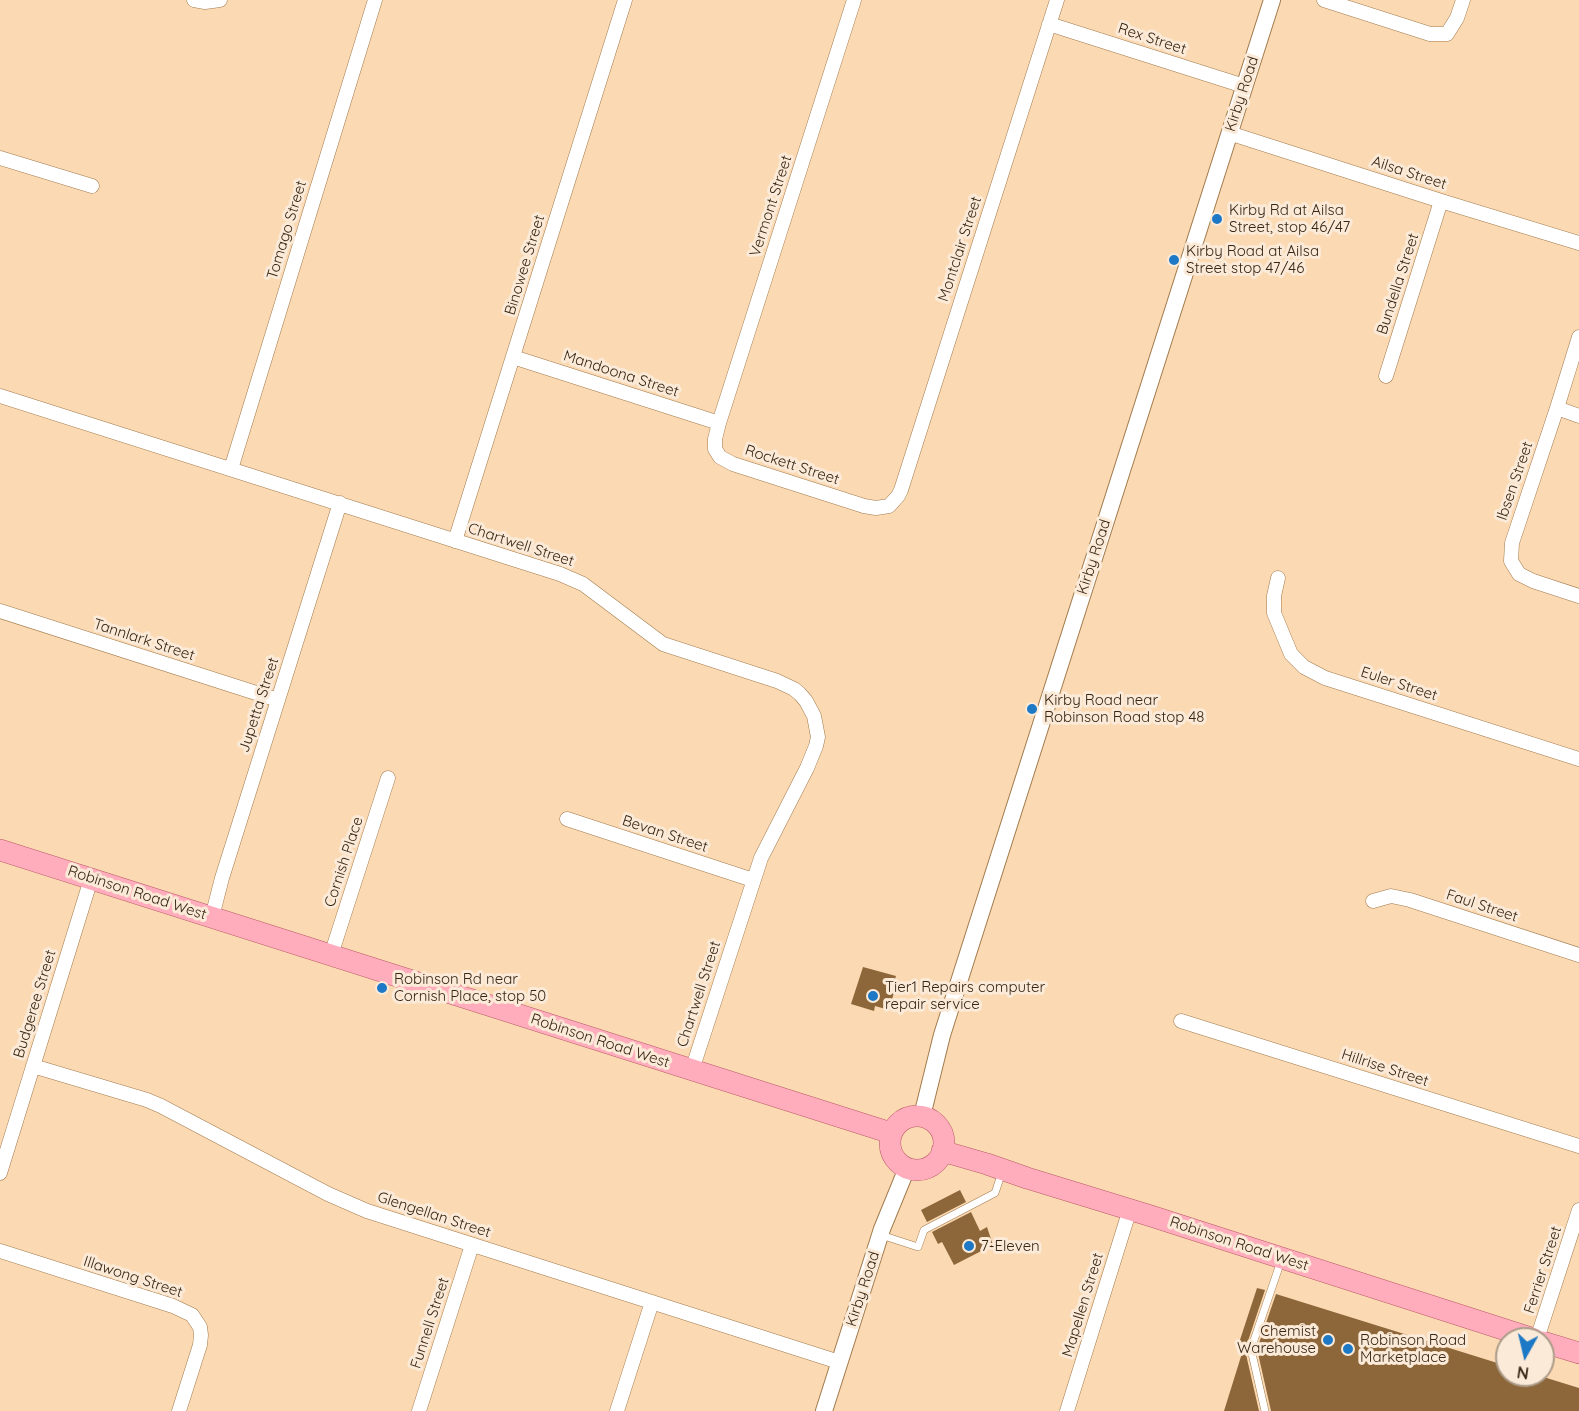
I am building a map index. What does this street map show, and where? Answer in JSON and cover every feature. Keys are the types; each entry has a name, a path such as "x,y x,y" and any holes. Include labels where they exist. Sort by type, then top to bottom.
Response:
{"main road":[{"name":"Robinson Road West","path":"0,850 891,1133"},
{"path":"911,1116 931,1119 942,1134 944,1143 942,1151 937,1161 928,1167 918,1170 907,1168 899,1164 893,1156 889,1147 891,1133 901,1120 911,1116"},
{"name":"Robinson Road West","path":"942,1151 1498,1327"},
{"path":"1555,1346 1579,1353"}],"street":[{"path":"194,0 205,2 219,0"},
{"name":"Tomago Street","path":"231,469 375,0"},
{"name":"Binowee Street","path":"455,541 625,0"},
{"name":"Vermont Street","path":"719,423 854,0"},
{"name":"Montclair Street","path":"889,506 901,490 1057,0"},
{"name":"Kirby Road","path":"922,1116 942,1035 1272,0"},
{"path":"1324,0 1430,34 1447,34 1457,18 1462,0"},
{"name":"Rex Street","path":"1049,24 1244,86"},
{"name":"Ailsa Street","path":"1230,133 1579,243"},
{"path":"0,158 92,186"},
{"name":"Bundella Street","path":"1386,376 1441,201"},
{"name":"Ibsen Street","path":"1579,337 1512,543 1511,561 1520,574 1533,581 1579,596"},
{"name":"Mandoona Street","path":"513,357 719,423"},
{"name":"Chartwell Street","path":"0,396 572,579 663,644 777,681 794,689 806,701 814,716 818,737 815,753 761,858 692,1070"},
{"path":"1557,408 1579,416"},
{"name":"Rockett Street","path":"719,423 715,449 725,461 864,506 876,508 889,506"},
{"name":"Jupetta Street","path":"212,917 222,878 340,503"},
{"name":"Euler Street","path":"1278,578 1274,596 1274,613 1291,654 1304,667 1325,678 1579,759"},
{"name":"Tannlark Street","path":"0,611 278,700"},
{"name":"Cornish Place","path":"331,955 388,778"},
{"name":"Bevan Street","path":"567,819 753,880"},
{"name":"Budgeree Street","path":"0,1173 91,879"},
{"name":"Faul Street","path":"1373,901 1390,896 1410,900 1579,955"},
{"name":"Hillrise Street","path":"1181,1021 1579,1146"},
{"name":"Glengellan Street","path":"33,1066 161,1106 367,1212 839,1362"},
{"name":"Kirby Road","path":"824,1411 880,1235 907,1168"},
{"name":"Mapellen Street","path":"1067,1411 1130,1209"},
{"name":"Ferrier Street","path":"1540,1327 1579,1210"},
{"name":"Funnell Street","path":"419,1411 472,1245"},
{"name":"Illawong Street","path":"0,1251 173,1306 192,1315 200,1327 200,1345 179,1411"},
{"path":"617,1411 651,1302"}],"lane":[{"path":"880,1235 918,1247 924,1230 995,1193 1003,1169"},
{"path":"1265,1411 1251,1349 1281,1258"}],"building":[{"name":"Tier1 Repairs computer repair service","path":"863,967 896,976 889,1010 875,1006 874,1011 851,1004"},
{"path":"960,1190 966,1202 927,1222 921,1210"},
{"path":"971,1212 980,1231 987,1227 993,1245 954,1265 942,1242 938,1244 932,1232"},
{"path":"1257,1288 1265,1290 1245,1350 1259,1411 1224,1411 1243,1350 1237,1349"},
{"name":"Robinson Road Marketplace","path":"1276,1294 1495,1362 1495,1387 1555,1387 1555,1381 1579,1388 1579,1411 1271,1411 1257,1349"}],"place":[{"name":"Kirby Rd at Ailsa Street, stop 46/47","path":"1217,219"},
{"name":"Kirby Road at Ailsa Street stop 47/46","path":"1174,260"},
{"name":"Kirby Road near Robinson Road stop 48","path":"1032,709"},
{"name":"Robinson Rd near Cornish Place, stop 50","path":"382,988"},
{"name":"Tier1 Repairs computer repair service","path":"873,996"},
{"name":"7-Eleven","path":"969,1246"},
{"name":"Chemist Warehouse","path":"1328,1340"},
{"name":"Robinson Road Marketplace","path":"1348,1349"}]}
